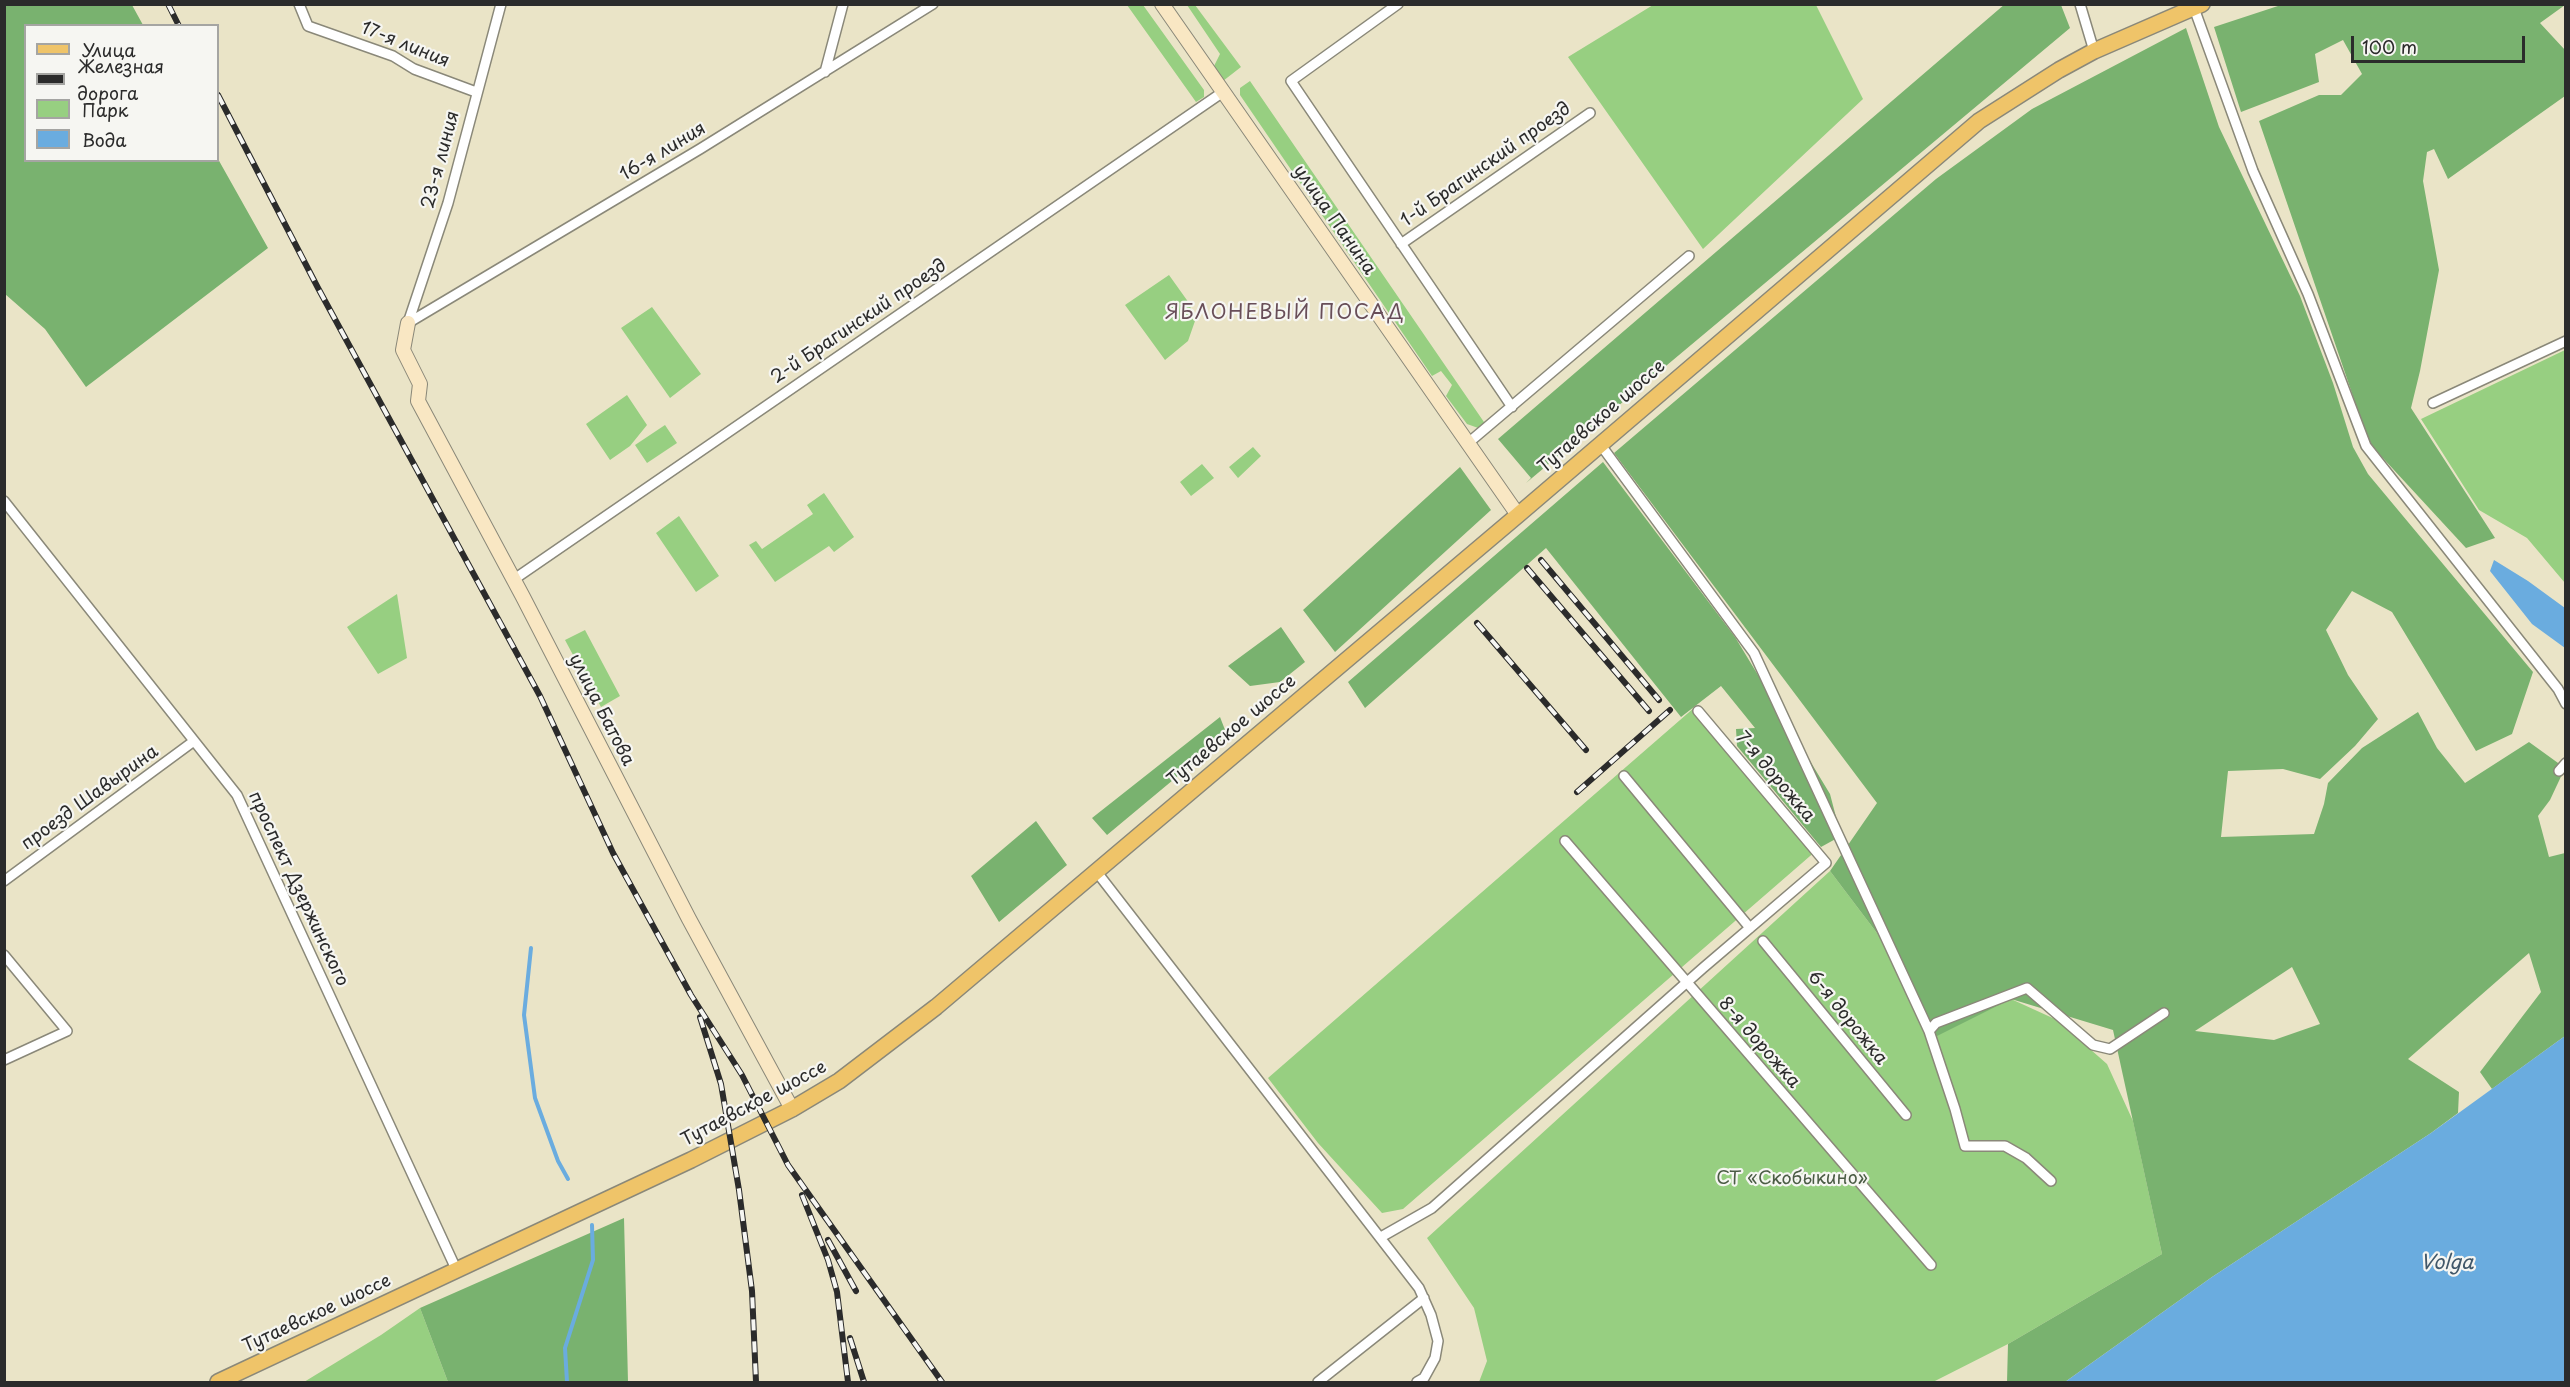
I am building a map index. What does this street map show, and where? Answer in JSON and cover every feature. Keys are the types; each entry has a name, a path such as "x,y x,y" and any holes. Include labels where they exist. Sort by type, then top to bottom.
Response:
{"main road":[{"name":"Тутаевское шоссе","path":"218,1383 691,1160 792,1109 839,1081 892,1042 1518,515 1979,121 2059,70 2094,51 2198,6"}],"street":[{"name":"17-я линия","path":"299,4 308,26 393,56 414,69 477,92"},
{"name":"23-я линия","path":"408,323 448,203 501,4"},
{"path":"825,72 843,4"},
{"name":"16-я линия","path":"408,323 825,72 933,4"},
{"name":"улица Панина","path":"1162,4 1518,515"},
{"path":"1398,4 1291,81 1512,407"},
{"path":"2080,4 2094,51"},
{"path":"2198,6 2253,171 2308,294 2366,446 2558,689 2565,704"},
{"name":"2-й Брагинский проезд","path":"513,580 1223,92"},
{"name":"1-й Брагинский проезд","path":"1401,244 1590,113"},
{"path":"1467,444 1689,256"},
{"name":"улица Батова","path":"408,323 403,350 420,384 418,401 678,898 792,1109"},
{"path":"2433,403 2565,341"},
{"path":"1600,444 1754,653 1929,1031 1965,1146 2005,1146 2026,1158 2051,1181"},
{"name":"проспект Дзержинского","path":"4,501 237,795 457,1271"},
{"name":"7-я дорожка","path":"1698,711 1826,863 1750,928"},
{"name":"проезд Шавырина","path":"4,881 194,741"},
{"path":"1381,1237 1432,1208 1750,928 1624,776"},
{"name":"8-я дорожка","path":"1565,841 1931,1265"},
{"path":"1095,871 1419,1288 1431,1315 1438,1341 1435,1358 1424,1378 1417,1383"},
{"name":"6-я дорожка","path":"1762,941 1906,1115"},
{"path":"4,955 67,1031 4,1060"},
{"path":"1929,1031 1936,1023 2027,988 2092,1045 2110,1049 2164,1014"},
{"path":"1318,1383 1424,1298"}],"green space":[{"path":"5,4 132,5 142,24 24,24 24,162 219,161 268,248 86,387 45,329 5,294"},
{"path":"2005,4 2061,5 2070,28 1526,483 1531,478 1498,439"},
{"path":"1127,5 1143,5 1204,90 1204,97 1196,102"},
{"path":"1187,5 1195,5 1241,67 1223,81 1213,68 1220,54"},
{"path":"1653,5 1816,5 1863,99 1703,249 1568,57"},
{"path":"2281,5 2565,5 2540,23 2565,50 2565,96 2448,179 2434,149 2427,152 2423,181 2439,270 2411,408 2495,538 2466,548 2369,443 2259,121 2319,95 2341,95 2362,74 2343,40 2315,54 2319,82 2241,112 2214,27"},
{"path":"2186,28 2219,127 2300,296 2333,383 2353,447 2368,474 2533,672 2512,734 2476,751 2392,612 2352,591 2326,630 2348,675 2378,719 2355,746 2320,779 2283,769 2228,771 2221,837 2314,834 2328,783 2362,748 2418,712 2437,748 2465,783 2529,742 2565,768 2550,800 2538,816 2549,857 2565,853 2565,1036 2492,1089 2480,1072 2541,992 2529,953 2408,1059 2459,1092 2458,1113 2212,1277 2065,1382 2007,1382 2008,1344 2162,1254 2113,1030 2011,999 1937,1036 1892,953 1830,871 1877,803 1614,453 1936,179 2032,109","holes":["2292,967 2320,1024 2274,1040 2195,1031"]},
{"path":"1250,81 1486,425 1481,429 1467,424 1446,396 1452,385 1441,371 1432,376 1240,95 1240,88"},
{"path":"1169,275 1189,303 1195,321 1188,341 1165,360 1125,305"},
{"path":"652,307 701,374 670,398 621,328"},
{"path":"2565,350 2565,583 2527,538 2479,510 2421,419"},
{"path":"627,395 647,425 630,446 610,460 586,424"},
{"path":"665,425 677,443 647,463 635,445"},
{"path":"1253,447 1261,456 1238,478 1229,467"},
{"path":"1603,462 1735,637 1830,794 1841,836 1821,847 1737,746 1736,729 1755,728 1721,686 1681,717 1546,548 1365,708 1348,682"},
{"path":"1202,464 1214,478 1191,496 1180,482"},
{"path":"1460,467 1491,510 1335,652 1303,610"},
{"path":"824,493 854,537 834,552 829,546 775,582 749,545 756,541 762,549 813,514 807,505"},
{"path":"679,516 719,576 696,592 656,533"},
{"path":"397,594 407,658 378,674 347,627"},
{"path":"1281,627 1305,662 1280,682 1250,686 1228,666"},
{"path":"585,630 620,696 601,707 565,640"},
{"path":"1695,707 1817,850 1403,1209 1382,1213 1318,1143 1268,1078"},
{"path":"1220,717 1227,735 1107,835 1092,818"},
{"path":"1036,821 1067,865 999,922 971,876"},
{"name":"СТ «Скобыкино»","path":"1830,871 1892,953 2011,999 2057,1020 2107,1064 2133,1121 2162,1254 2008,1344 1933,1382 1479,1382 1487,1361 1474,1308 1427,1238"},
{"path":"624,1218 628,1382 448,1382 420,1308"},
{"path":"420,1308 448,1382 304,1382 381,1335"}],"water":[{"path":"2494,560 2565,608 2565,648 2532,624 2490,571"},
{"name":"Volga","path":"2565,1036 2565,1382 2065,1382 2212,1277 2431,1133"}],"waterway":[{"path":"531,948 524,1015 535,1098 558,1161 568,1179"},
{"path":"567,1382 565,1348 593,1260 592,1225"}],"railway":[{"path":"168,4 178,24"},
{"path":"219,97 318,288 540,696 613,853 691,995 742,1075 788,1165 942,1382"},
{"path":"1541,560 1659,700"},
{"path":"1527,568 1649,711"},
{"path":"1477,623 1586,750"},
{"path":"1577,792 1670,710"},
{"path":"700,1017 721,1084 739,1190 752,1291 756,1382"},
{"path":"802,1195 828,1260 837,1292 848,1382"},
{"path":"828,1240 856,1291"},
{"path":"850,1338 864,1382"}],"district":[{"name":"ЯБЛОНЕВЫЙ ПОСАД","path":"1285,313"}]}
